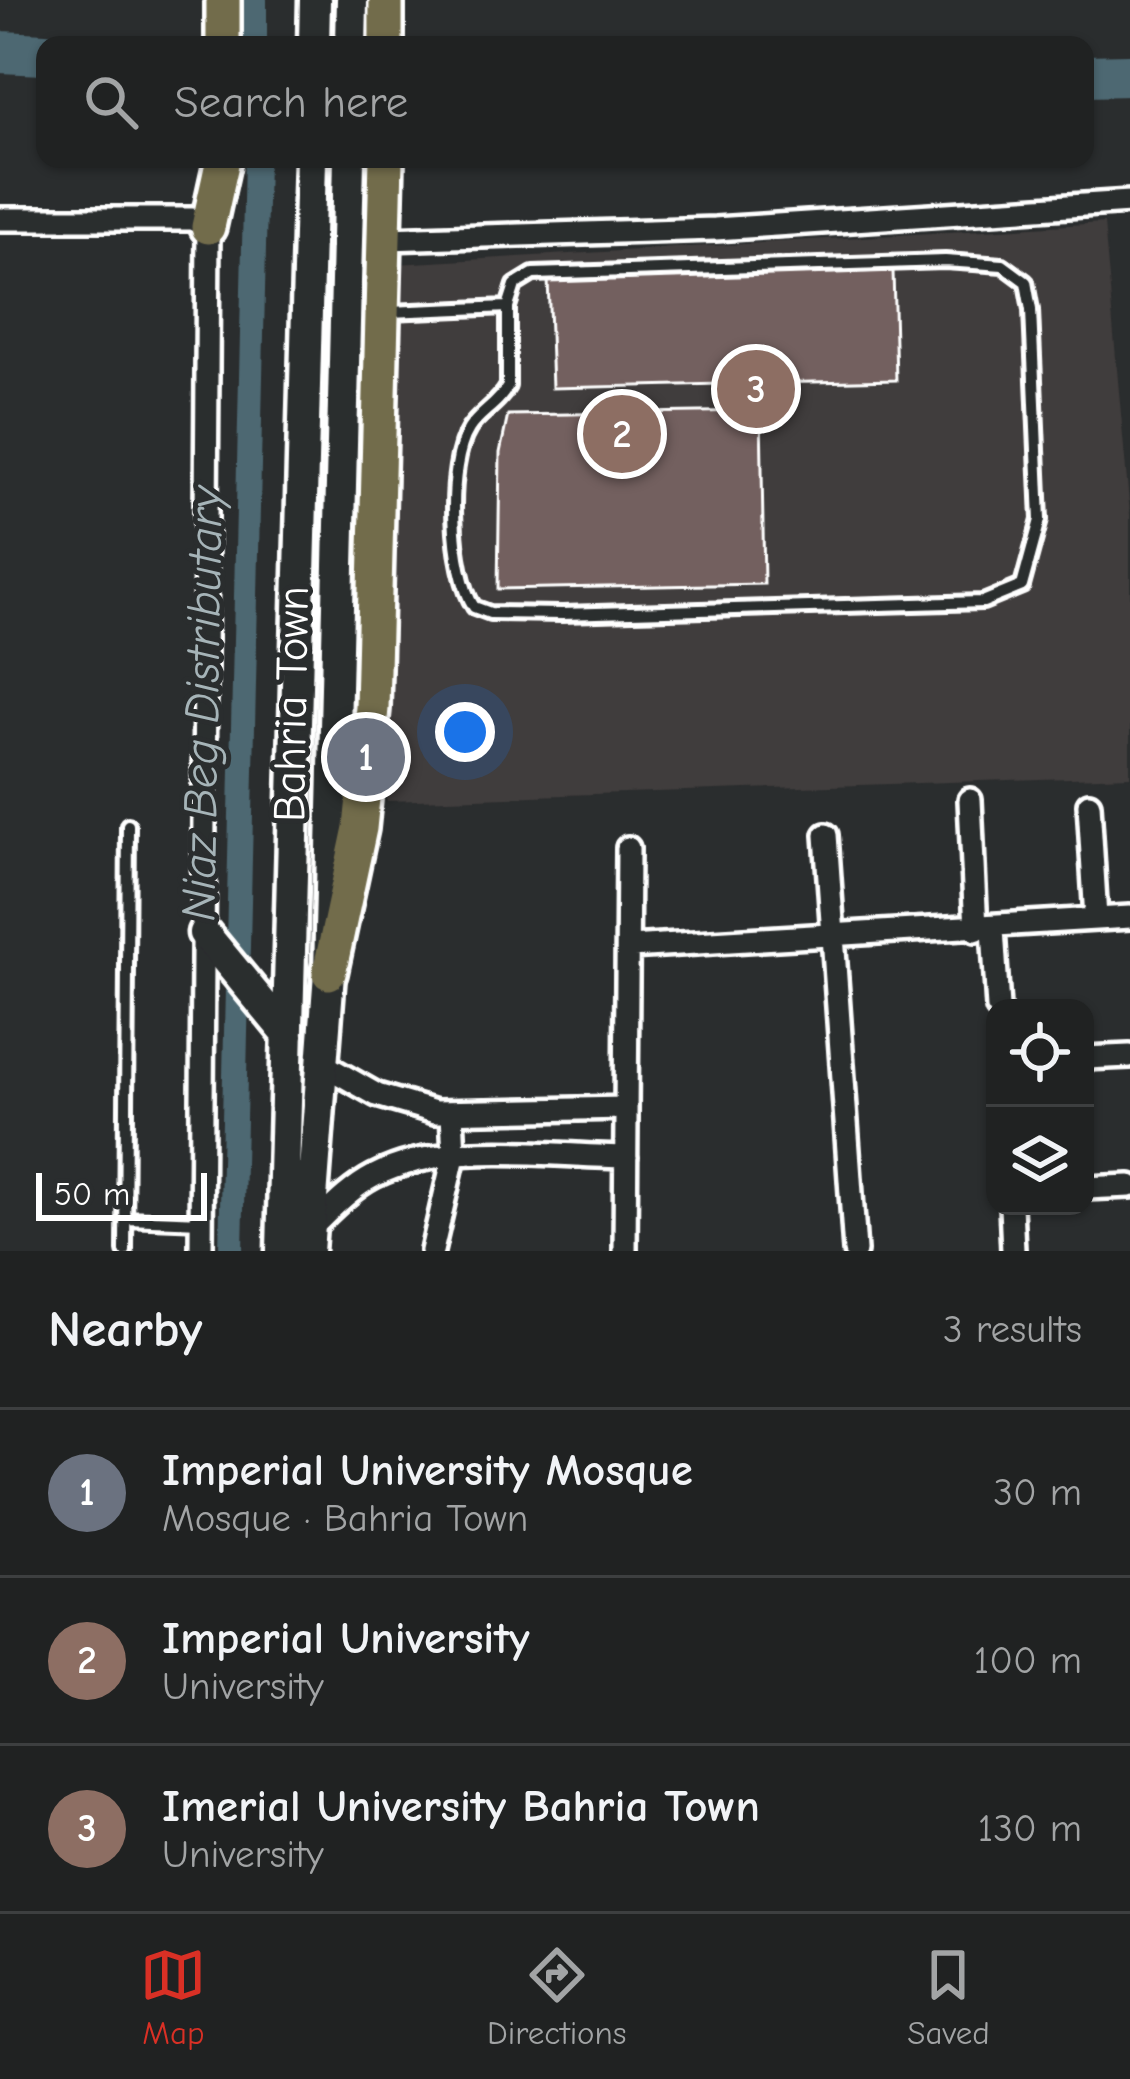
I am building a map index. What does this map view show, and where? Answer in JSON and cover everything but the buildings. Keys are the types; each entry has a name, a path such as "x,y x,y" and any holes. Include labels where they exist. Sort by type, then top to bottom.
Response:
{"main road":[{"path":"223,36 224,0"},
{"path":"314,36 315,0"},
{"path":"351,36 352,0"},
{"path":"386,0 386,36"},
{"path":"208,226 221,168"},
{"name":"Bahria Town","path":"282,1251 311,168"},
{"name":"Bahria Town","path":"308,1240 326,1066 349,168"},
{"path":"329,973 360,828 372,708 386,312 386,168"},
{"path":"204,932 288,1035"}],"street":[{"path":"386,239 715,229 1130,202"},
{"path":"0,219 192,219 208,226 201,1251"},
{"path":"970,800 996,999"},
{"path":"1089,804 1096,919"},
{"path":"826,835 855,1251"},
{"path":"625,1251 628,848"},
{"path":"629,947 1130,917"},
{"path":"1094,1058 1130,1056"},
{"path":"326,1066 377,1095 435,1112 625,1108"},
{"path":"432,1251 454,1156 452,1112"},
{"path":"308,1240 380,1173 454,1156 626,1157"},
{"path":"1094,1188 1130,1186"},
{"path":"1011,1215 1013,1251"}],"lane":[{"path":"945,261 1004,265 1026,282 1031,310 1040,520 1022,586 983,602 562,614 490,614 475,608 457,556 459,454 470,428 508,386 508,307 515,285 532,274 945,261"},
{"path":"386,312 508,307"},
{"path":"125,1251 128,825"},
{"path":"127,1219 201,1222"}],"shaded area":[{"path":"1104,223 1130,515 1130,776 387,801 396,264"}],"waterway":[{"name":"Niaz Beg Distributary","path":"255,0 255,36"},
{"path":"0,52 36,54"},
{"path":"1094,76 1130,75"},
{"name":"Niaz Beg Distributary","path":"231,1251 256,168"}],"place":[{"name":"Imerial University Bahria Town","path":"756,389"},
{"name":"Imperial University","path":"622,434"},
{"name":"Imperial University Mosque","path":"366,757"}]}
